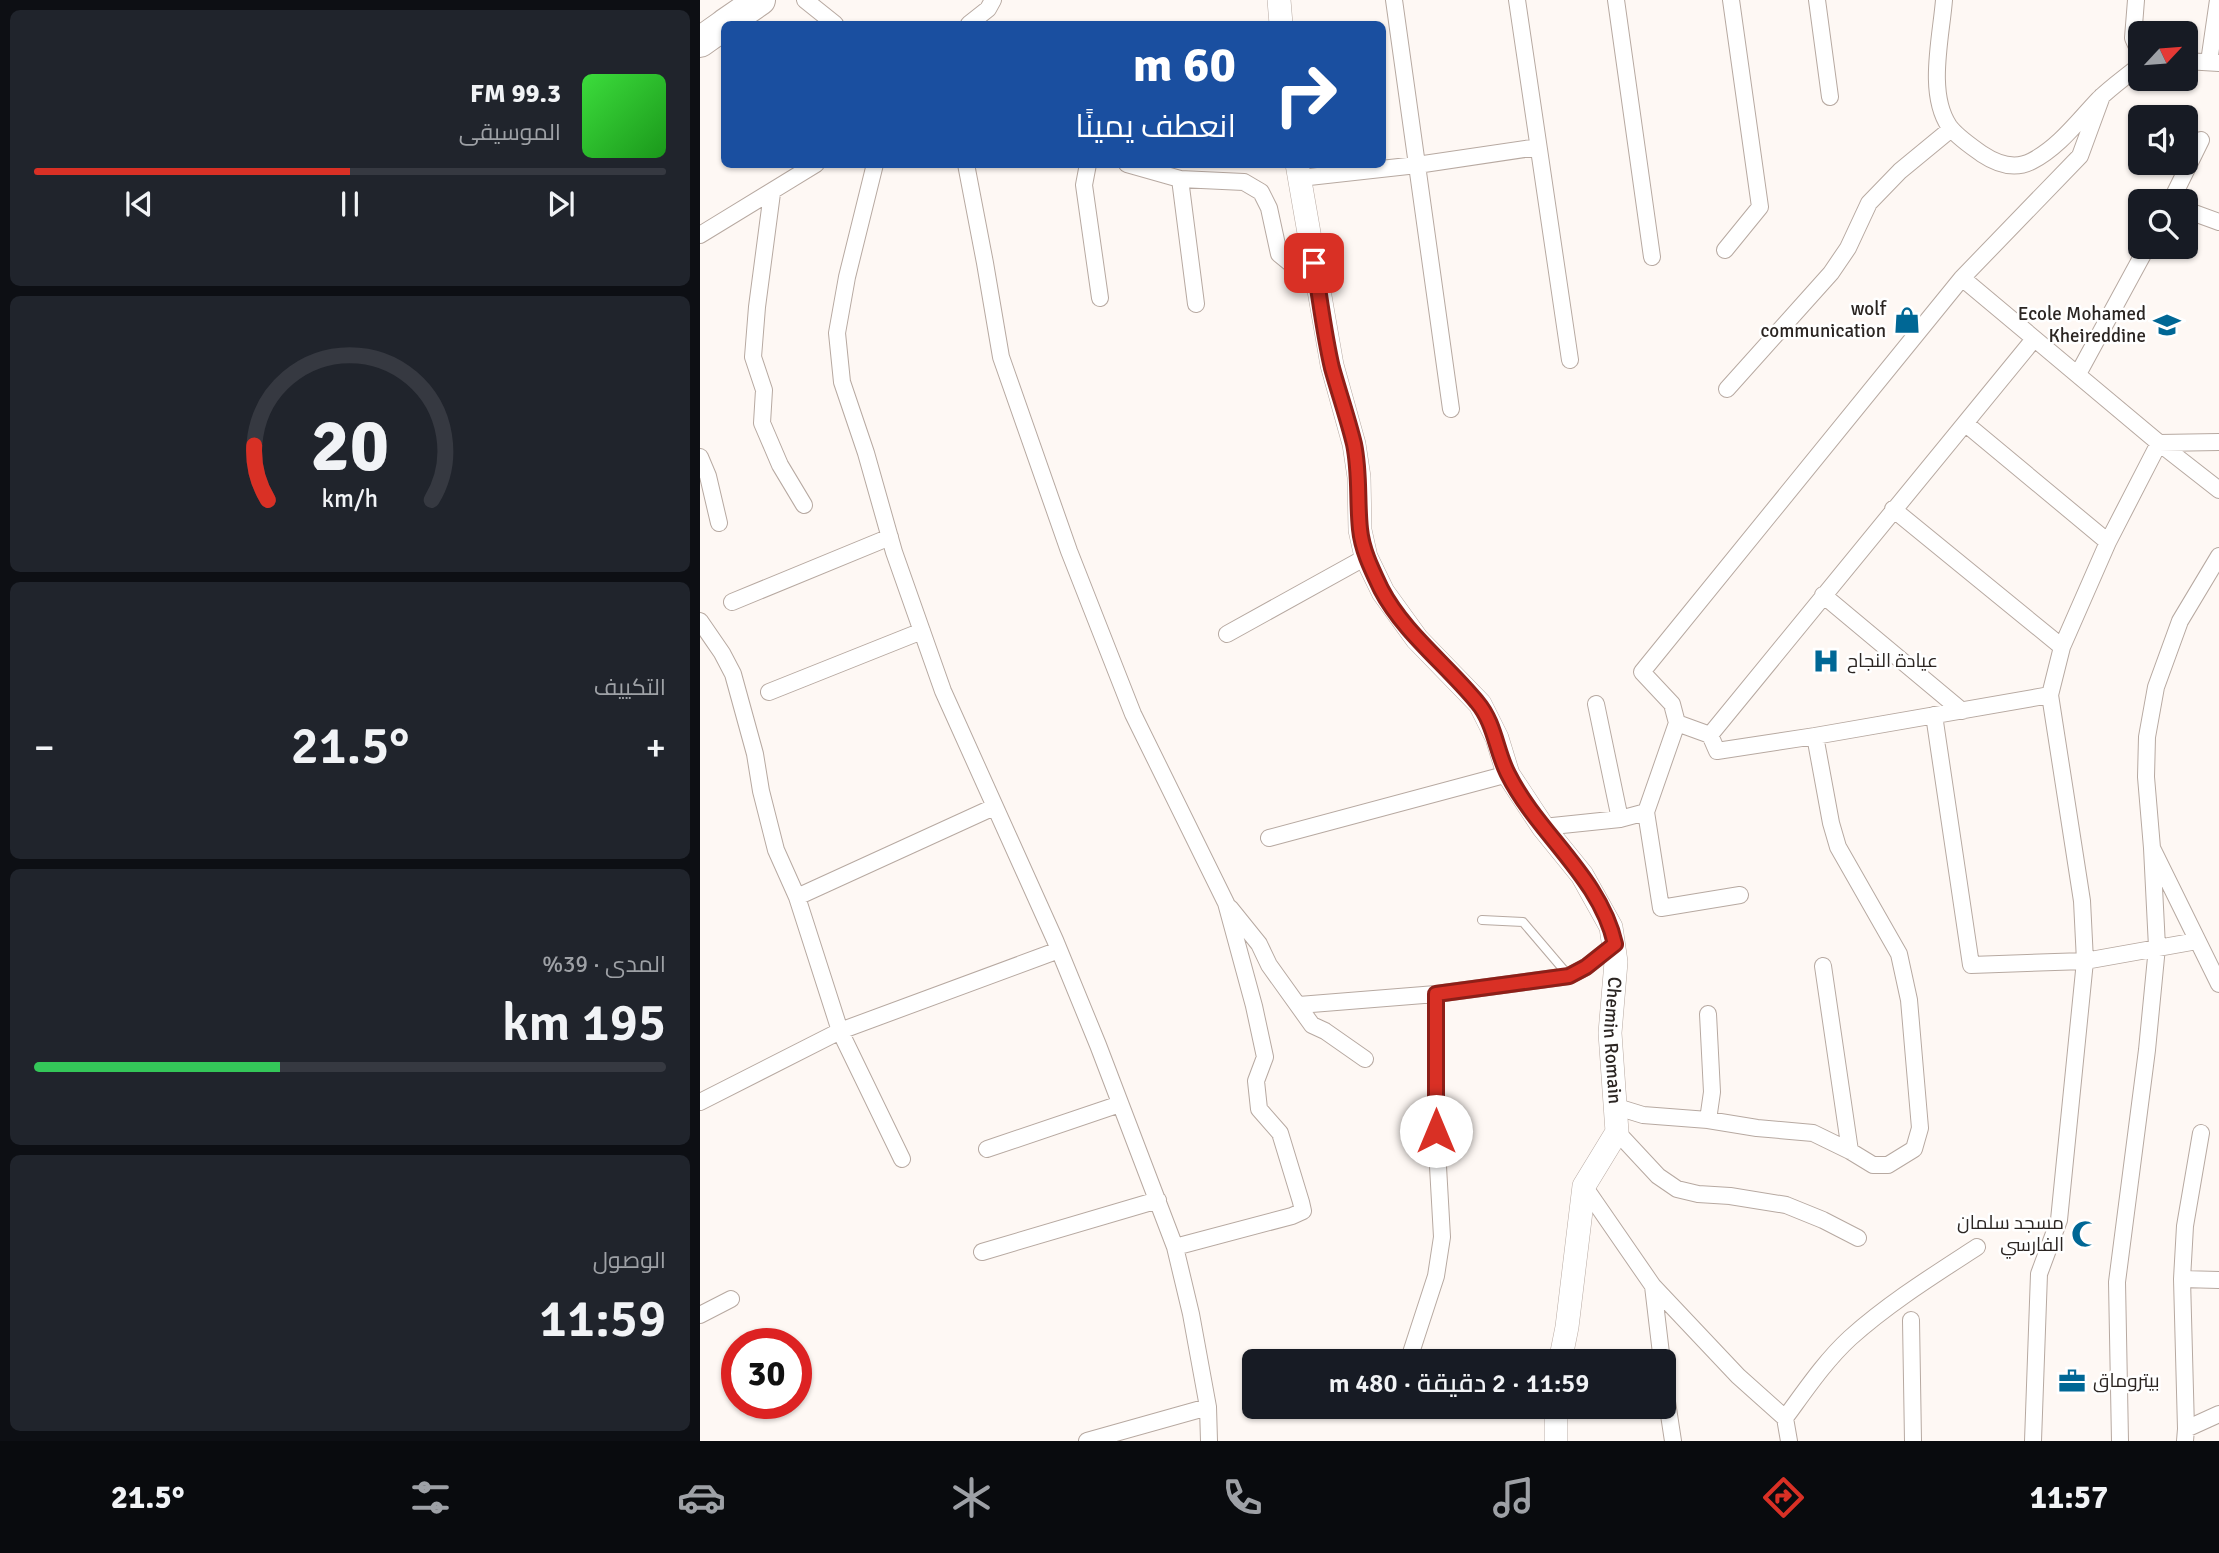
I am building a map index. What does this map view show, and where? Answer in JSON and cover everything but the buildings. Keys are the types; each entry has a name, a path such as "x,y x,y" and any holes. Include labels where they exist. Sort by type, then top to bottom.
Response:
{"highway":[{"path":"731,21 760,0"},
{"path":"700,42 721,28"}],"street":[{"path":"805,0 831,21"},
{"path":"973,21 988,9 993,0"},
{"path":"1279,0 1281,21"},
{"path":"1394,0 1451,409"},
{"path":"1517,0 1570,360"},
{"path":"1616,0 1652,257"},
{"path":"1725,250 1760,207 1731,0"},
{"path":"1816,0 1830,97"},
{"path":"1944,0 1937,69 1940,109 1951,129 1989,159 2018,166 2031,162 2062,139 2102,96 2128,75"},
{"path":"2134,21 2136,0"},
{"path":"2214,63 2218,0"},
{"path":"1740,895 1661,908 1646,812 1677,723 1672,704 1642,672 1962,278 2080,156 2102,96"},
{"path":"1727,389 1831,273 1848,248 1870,203 1900,171 1951,129"},
{"path":"2177,189 2201,140"},
{"path":"1386,167 1417,165 1538,147"},
{"path":"700,235 810,168"},
{"path":"874,168 847,277 837,333 842,382 890,537 943,691 1059,950 1175,1247 1191,1314 1208,1407 1209,1441"},
{"path":"966,168 1001,357 1069,551 1132,714 1226,903 1265,1057 1256,1081 1259,1109 1280,1133 1303,1211 1175,1247"},
{"path":"1087,168 1084,185 1100,298"},
{"path":"1142,168 1180,178 1244,182 1261,192 1269,208 1279,254 1290,263 1314,263"},
{"path":"1299,171 1358,168"},
{"name":"Chemin Romain","path":"1299,171 1332,366 1354,444 1359,477 1360,530 1366,557 1383,592 1417,639 1480,704 1497,738 1508,774 1543,827 1581,875 1611,927 1615,944 1610,1033 1617,1132 1584,1186 1563,1349"},
{"path":"1180,178 1196,304"},
{"path":"772,193 757,307 754,357 764,390 762,423 780,465 804,505"},
{"path":"2198,214 2219,222"},
{"path":"2078,374 2140,259"},
{"path":"1962,278 2219,490"},
{"path":"1710,735 2034,339"},
{"path":"1966,424 2108,542"},
{"path":"2159,443 2219,442"},
{"path":"2033,1441 2039,1274 2059,1220 2085,961 2082,901 2050,695 2062,647 2108,542 2159,443"},
{"path":"700,457 708,476 719,523"},
{"path":"1894,509 2062,647"},
{"path":"732,602 890,537"},
{"path":"2120,1441 2118,1282 2157,947 2146,777 2147,737 2156,687 2180,621 2219,556"},
{"path":"1227,634 1366,557"},
{"path":"1823,595 1962,711"},
{"path":"700,621 733,674 755,754 776,850 797,897 840,1031 902,1159"},
{"path":"769,692 922,631"},
{"path":"1677,723 1710,735 1717,751 2050,695"},
{"path":"1596,704 1620,819"},
{"path":"1934,715 1971,965 2085,961 2197,941"},
{"path":"1617,1107 1643,1115 1708,1119 1757,1128 1813,1133 1872,1165 1888,1165 1914,1149 1920,1128 1909,1000 1899,954 1838,847 1815,736"},
{"path":"1269,838 1508,774"},
{"path":"797,897 994,807"},
{"path":"1543,827 1620,819 1646,812"},
{"path":"2152,848 2219,984"},
{"path":"1226,903 1259,944 1269,965 1312,1025 1365,1059"},
{"path":"1299,1005 1436,994 1569,976 1586,967 1615,944"},
{"path":"700,1102 840,1031 1059,950"},
{"path":"1823,966 1850,1151"},
{"path":"1412,1349 1436,1276 1442,1237 1436,1131 1436,994"},
{"path":"1708,1014 1712,1093 1708,1119"},
{"path":"986,1149 1120,1104"},
{"path":"1617,1132 1658,1176 1676,1189 1786,1206 1823,1220 1858,1238"},
{"path":"2185,1435 2182,1279 2185,1226 2201,1133"},
{"path":"1584,1186 1653,1286 1738,1376 1785,1418 1789,1441"},
{"path":"982,1252 1158,1200"},
{"path":"1785,1418 1849,1339 1903,1295 1977,1247"},
{"path":"2182,1279 2219,1280"},
{"path":"1653,1286 1660,1349"},
{"path":"700,1315 731,1299"},
{"path":"1911,1320 1913,1441"},
{"path":"1087,1441 1208,1407"},
{"path":"2185,1435 2219,1414"},
{"path":"1556,1419 1556,1441"},
{"path":"1670,1419 1673,1441"}],"lane":[{"path":"1482,920 1523,922 1569,976"}],"place":[{"name":"wolf communication","path":"1907,320"},
{"name":"Ecole Mohamed Kheireddine","path":"2167,325"},
{"name":"عيادة النجاح","path":"1826,661"},
{"name":"مسجد سلمان الفارسي","path":"2085,1234"},
{"name":"بيتروماق","path":"2072,1381"}],"route":[{"path":"1314,263 1332,366 1354,444 1359,477 1360,530 1366,557 1383,592 1417,639 1480,704 1497,738 1508,774 1543,827 1581,875 1611,927 1615,944 1586,967 1569,976 1436,994 1436,1131"}]}
